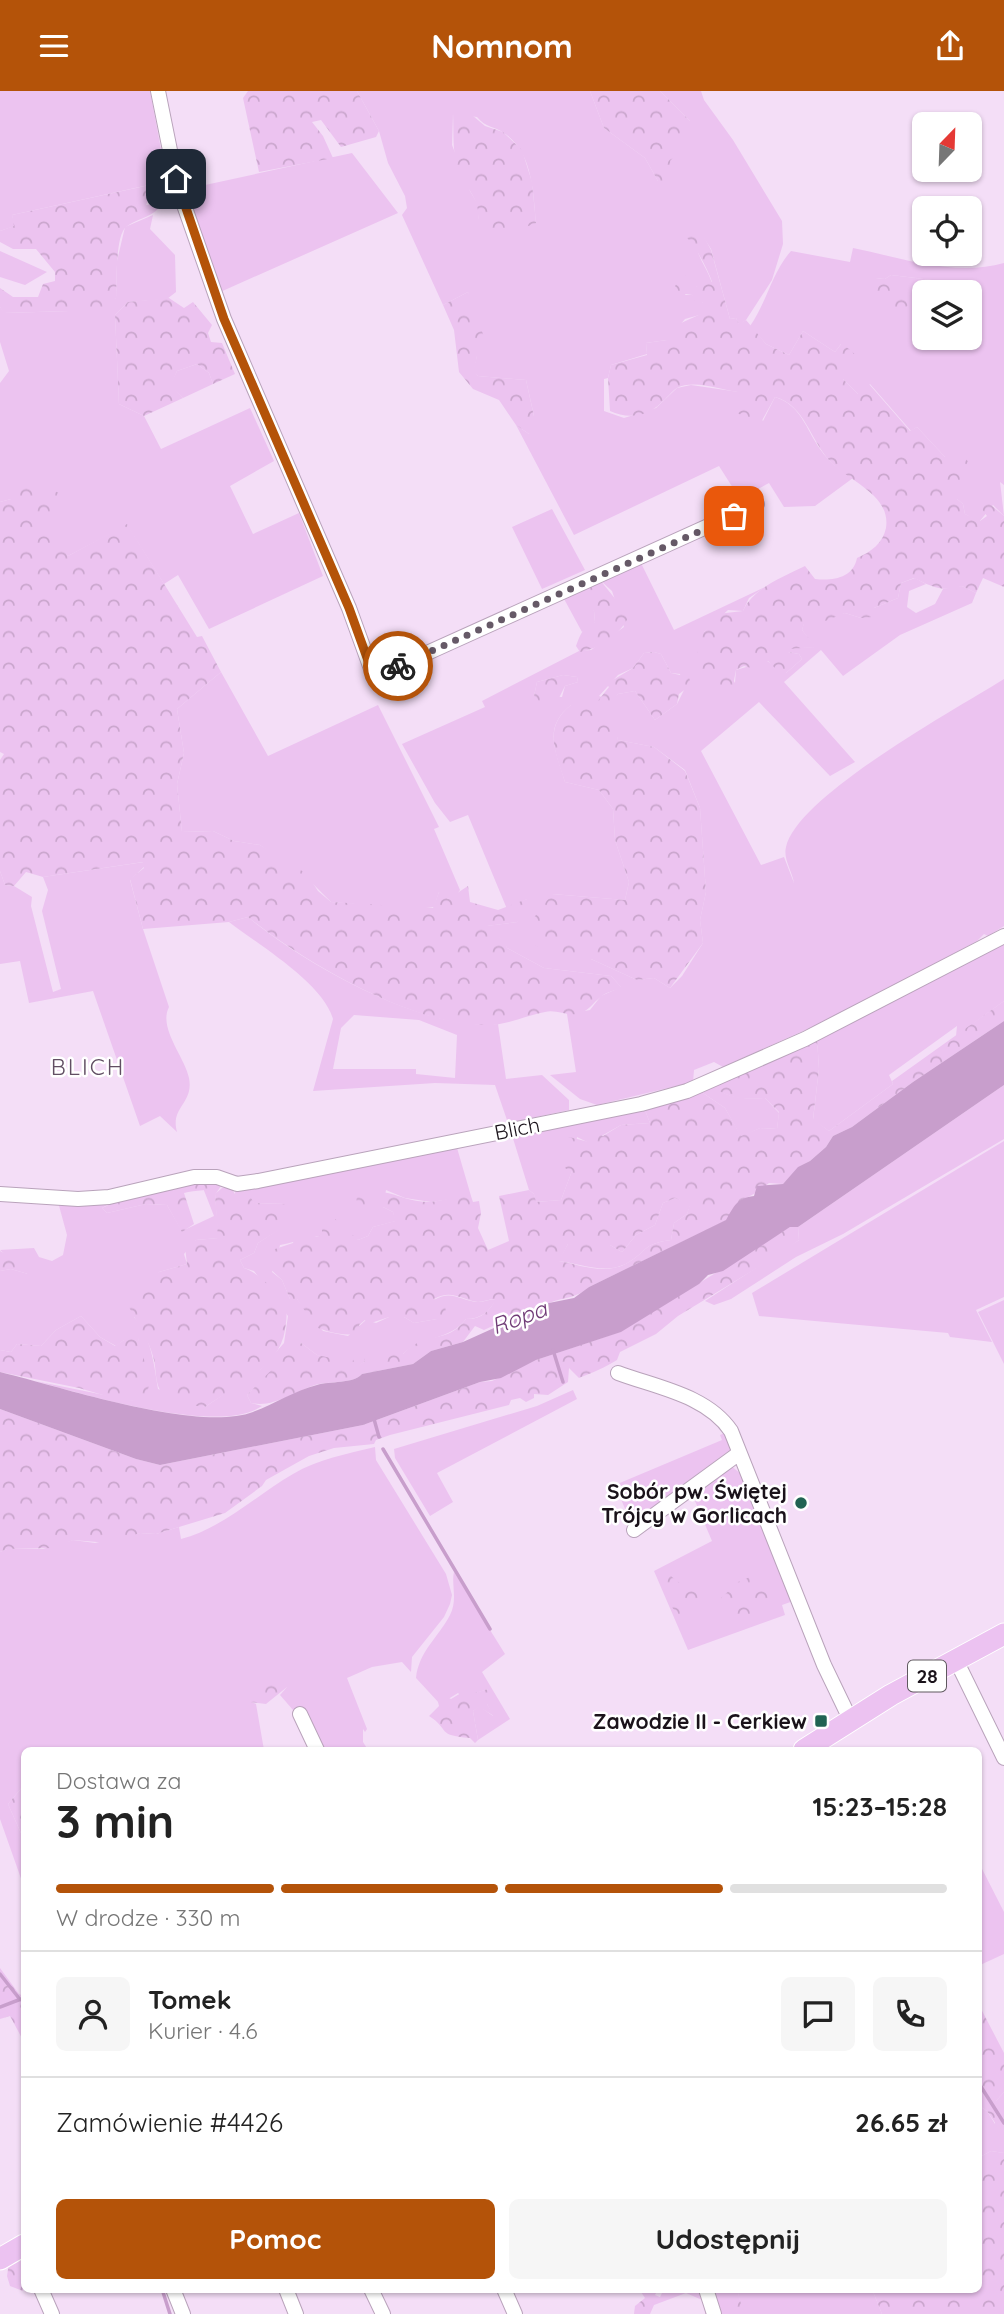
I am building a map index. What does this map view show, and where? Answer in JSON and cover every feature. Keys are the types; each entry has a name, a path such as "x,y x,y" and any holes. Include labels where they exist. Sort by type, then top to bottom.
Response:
{"main road":[{"name":"28","path":"808,1747 850,1719 1004,1634"},
{"path":"0,2259 21,2248"}],"street":[{"path":"158,91 177,185 224,319 349,608 374,677 757,504"},
{"name":"Blich","path":"0,1194 78,1199 109,1197 194,1177 217,1177 237,1184 641,1104 687,1091 805,1039 1004,936"},
{"path":"618,1373 685,1397 710,1410 731,1431 824,1665 850,1719"},
{"path":"634,1530 738,1454"},
{"path":"956,1660 1004,1758"},
{"path":"300,1714 316,1747"},
{"path":"43,2293 52,2314"},
{"path":"175,2293 183,2314"},
{"path":"288,2293 296,2314"},
{"path":"373,2293 383,2314"},
{"path":"505,2293 515,2314"},
{"path":"707,2293 714,2314"}],"green space":[{"path":"0,91 150,91 167,181 12,215 15,226 0,231"},
{"path":"248,91 357,91 379,131 376,137 341,147 321,120 312,122 323,136 333,158 259,172 243,98"},
{"path":"357,91 590,91 604,128 645,158 658,181 690,121 660,91 701,91 704,100 733,140 782,221 783,244 772,280 746,320 739,325 736,318 730,319 711,249 698,229 696,244 712,283 697,287 691,285 685,295 692,295 703,303 703,314 685,319 667,340 646,343 647,354 611,365 608,378 604,379 604,411 624,418 656,408 677,388 691,385 739,392 763,421 775,397 797,412 823,454 853,478 815,506 784,507 769,483 740,499 719,466 574,535 516,425 529,434 534,416 526,380 478,376 473,371 477,356 468,292 443,305 402,215 407,208 405,196 388,163 379,131","holes":["453,114 477,117 504,133 521,151 530,173 536,223 478,220 480,208 470,191 452,145"]},
{"path":"590,91 660,91 690,121 695,133 670,161 673,172 667,182 658,181 645,158 604,128"},
{"path":"466,110 485,126 503,132 522,150 532,182 536,223 493,240 478,220 475,200 458,169 454,149 453,113"},
{"path":"352,153 398,213 218,293 182,190"},
{"path":"168,181 169,188 164,195 149,199 146,205 154,204 159,208 130,224 122,232 118,250 116,298 88,317 69,311 4,313 0,307 0,288 13,297 38,297 43,284 55,281 55,272 36,249 13,249 0,242 0,231 14,226 12,215"},
{"path":"153,215 150,229 175,255 176,292 167,299 128,302 115,315 119,404 144,416 161,449 250,408 274,461 230,486 253,534 299,513 323,576 209,629 178,575 164,584 127,525 68,556 11,499 0,502 0,383 9,371 0,342 0,307 5,313 69,311 116,298 117,261 125,227"},
{"path":"691,221 696,222 711,250 730,319 736,318 739,324 746,320 766,344 789,355 803,331 835,352 842,343 858,357 843,379 858,394 869,384 910,431 917,427 945,457 956,447 975,470 957,499 963,504 965,514 980,521 987,516 979,505 984,499 1004,516 1004,587 983,578 976,593 962,586 937,588 914,578 901,583 898,598 874,608 872,617 861,618 845,613 813,626 804,624 802,630 816,647 788,649 788,652 799,654 802,659 786,673 781,674 768,661 758,670 744,666 736,670 732,690 722,694 711,685 699,664 698,648 701,637 717,614 743,611 761,590 805,566 815,579 835,579 847,574 857,558 879,543 886,528 886,516 875,497 838,469 823,453 793,407 775,397 759,426 736,412 738,392 699,385 677,388 655,408 643,414 630,416 610,411 608,378 611,365 647,355 646,343 667,340 666,323 681,323 703,313 703,303 694,300 692,295 673,292 676,284 681,285 685,275 697,287 699,283 712,282 694,246 687,238 686,226"},
{"path":"853,248 912,262 912,266 967,268 1004,263 1004,485 1000,482 1004,516 993,505 979,522 965,514 963,504 957,499 945,457 917,427 911,431 870,384 859,395 843,379 841,344 835,352 803,331 789,355 766,344 750,326 779,268 791,251 850,262"},
{"path":"0,251 47,272 25,285 0,277"},
{"path":"891,275 932,280 912,280 912,303 895,314 870,283 875,278 885,279"},
{"path":"468,292 489,351 477,356 474,371 478,376 526,380 537,430 529,434 516,425 499,400 473,389 459,372 454,330 443,305"},
{"path":"169,298 184,308 193,302 212,325 208,333 211,342 222,343 235,374 213,384 209,373 197,364 177,371 171,385 183,398 144,416 119,404 115,315 128,302"},
{"path":"197,364 209,373 213,384 183,398 170,385 177,371"},
{"path":"24,477 59,493 55,523 49,530 68,556 127,524 197,637 202,636 221,672 177,709 184,753 177,784 182,832 213,831 234,841 260,845 307,874 318,891 331,902 433,908 439,892 444,893 448,899 468,886 470,902 498,910 527,899 530,911 517,922 487,926 505,942 507,948 544,968 611,976 622,988 604,995 588,1009 577,1014 549,1011 491,1025 455,1022 392,1002 327,971 248,917 229,922 143,929 130,879 144,868 143,862 43,877 26,872 14,886 5,885 0,871 0,760 4,754 0,752 0,502 11,499"},
{"path":"552,509 585,570 542,589 512,527"},
{"path":"640,561 674,630 765,587 749,598 743,611 728,610 704,632 735,683 736,670 767,661 786,673 802,659 799,654 788,652 788,648 815,647 802,630 804,623 845,613 861,618 874,608 898,598 901,583 915,578 926,584 909,591 907,607 916,613 935,604 943,589 962,586 976,593 972,603 900,635 843,676 821,650 784,682 855,762 830,776 759,702 701,751 761,865 784,857 794,883 786,847 797,826 818,803 881,755 1004,679 1004,926 988,936 984,934 977,941 845,1012 723,1067 714,1062 694,1070 693,1082 597,1105 580,1099 550,1075 576,1072 567,1014 590,1010 601,996 621,987 611,976 544,968 507,948 486,926 517,922 527,899 507,909 468,815 450,822 435,803 402,744 485,707 482,701 579,651 591,650 624,627 612,591 600,580","holes":["644,653 661,654 671,673 680,674 684,690 677,704 655,720 635,691 618,694 611,701 599,696 618,675 633,668","563,675 577,677 578,682 565,686 562,697 534,696 537,682","571,705 586,708 607,720 618,740 654,747 685,770 700,808 706,892 700,920 703,943 682,976 670,988 654,978 637,980 591,959 552,894 625,900 629,882 615,840 613,809 599,790 565,782 554,741 554,731 562,714"]},
{"path":"600,580 629,616 621,629 609,640 580,652 576,646 585,628 595,622 594,611 582,605 574,593"},
{"path":"574,593 594,611 595,622 582,632 563,597"},
{"path":"644,653 661,654 671,673 689,677 691,685 679,694 677,704 655,720 635,691 618,694 608,708 601,708 597,702 609,687 606,684 633,668"},
{"path":"221,672 268,756 378,705 439,827 434,829 460,890 455,897 448,899 439,892 434,907 418,909 331,902 312,883 260,845 234,841 213,831 182,832 177,784 184,753 177,709"},
{"path":"563,675 577,677 578,682 565,686 555,706 542,705 534,696 537,682"},
{"path":"571,705 582,705 620,720 616,729 618,740 654,747 685,771 700,808 706,892 700,920 703,943 670,988 654,978 637,980 591,959 559,956 526,941 526,928 552,894 625,900 629,882 615,840 613,809 599,790 565,782 561,771 555,750 554,731 562,713"},
{"path":"144,862 144,867 130,880 169,1007 169,1033 189,1078 188,1094 177,1117 177,1132 160,1116 140,1126 93,991 29,1003 20,961 0,964 0,871 5,885 14,886 32,897 31,906 53,992 61,989 42,911 48,890 43,877"},
{"path":"248,917 271,935 332,973 401,1006 468,1024 498,1024 506,1079 542,1075 569,1100 569,1110 508,1123 495,1085 435,1083 313,1091 333,1019 327,1005 304,979 229,922","holes":["354,1015 419,1020 457,1035 455,1078 416,1074 416,1069 333,1069 341,1028"]},
{"path":"1004,940 1004,1001 956,1036 957,1026 889,1075 893,1084 829,1131 813,1120 819,1069 817,1038"},
{"path":"1004,1001 1004,1021 852,1127 833,1136 826,1147 799,1167 783,1184 769,1183 741,1202 727,1220 579,1294 484,1330 475,1326 463,1342 431,1351 413,1364 362,1374 347,1381 315,1385 267,1403 251,1403 247,1395 301,1343 317,1355 331,1358 340,1353 351,1356 357,1367 365,1361 363,1354 367,1351 403,1354 420,1342 451,1332 466,1319 480,1316 488,1311 493,1303 495,1299 478,1302 451,1295 440,1296 434,1299 445,1305 446,1313 437,1319 414,1323 404,1317 389,1317 368,1324 365,1320 359,1325 362,1333 355,1334 334,1333 308,1323 307,1314 297,1299 290,1299 282,1280 264,1263 269,1251 293,1243 296,1233 305,1231 316,1237 322,1235 322,1223 333,1217 358,1240 368,1236 373,1227 395,1221 393,1212 383,1207 356,1207 357,1195 378,1192 428,1202 471,1196 473,1202 479,1201 481,1213 478,1228 488,1250 509,1241 499,1196 529,1190 534,1194 536,1202 561,1200 572,1171 566,1169 561,1157 563,1145 569,1137 589,1142 597,1134 603,1136 621,1125 650,1123 643,1105 697,1089 725,1108 741,1136 760,1128 777,1129 779,1112 765,1098 729,1095 716,1089 711,1083 817,1038 819,1069 813,1119 829,1131 893,1084 892,1081","holes":["675,1198 690,1204 687,1214 674,1223 671,1240 650,1246 621,1266 603,1269 559,1261 568,1244 573,1245 574,1256 584,1259 597,1252 600,1245 610,1245 622,1252 636,1235 655,1225 663,1203"]},
{"path":"711,1083 729,1095 765,1098 779,1113 777,1129 760,1128 741,1137 725,1108 697,1089"},
{"path":"1004,1085 1004,1139 843,1234 796,1257 731,1299 714,1305 705,1301 799,1240 798,1227"},
{"path":"643,1105 650,1123 621,1125 589,1143 577,1137 572,1171 561,1200 535,1202 511,1132"},
{"path":"455,1141 471,1196 431,1202 405,1198 386,1190 383,1207 393,1212 396,1221 373,1227 368,1236 358,1240 349,1236 330,1235 280,1245 272,1272 282,1280 290,1299 297,1299 323,1331 348,1336 366,1320 376,1323 389,1317 404,1317 414,1323 437,1319 434,1300 440,1297 451,1296 479,1302 496,1299 484,1314 466,1319 452,1331 419,1344 403,1354 365,1356 365,1361 357,1368 317,1355 301,1343 247,1395 251,1403 262,1406 242,1414 216,1417 151,1410 35,1381 134,1401 142,1370 138,1338 124,1340 116,1346 100,1337 81,1316 56,1330 41,1346 17,1344 11,1352 0,1350 0,1271 11,1269 28,1274 0,1250 34,1248 39,1257 52,1261 63,1255 67,1235 58,1202 116,1200 102,1208 107,1213 146,1204 167,1205 182,1231 214,1216 203,1188 221,1186 215,1195 219,1238 196,1240 184,1254 187,1264 159,1272 134,1317 148,1342 158,1389 205,1407 261,1369 284,1343 288,1316 254,1271 244,1268 240,1260 254,1253 258,1243 278,1230 286,1204 254,1203 235,1194 236,1186"},
{"path":"1004,1141 1004,1297 976,1310 992,1342 950,1337 948,1333 759,1316 752,1293"},
{"path":"219,1182 221,1186 217,1188 184,1193 194,1224 182,1232 167,1205 146,1204 107,1213 102,1208 178,1187"},
{"path":"222,1188 231,1188 235,1194 249,1195 254,1203 286,1204 290,1212 279,1230 258,1243 254,1253 240,1260 244,1268 262,1279 282,1299 286,1307 285,1330 274,1356 254,1375 205,1407 180,1404 171,1401 160,1391 151,1351 123,1291 159,1272 187,1264 185,1247 196,1240 218,1238 215,1194"},
{"path":"675,1198 691,1203 687,1214 674,1223 671,1240 650,1246 629,1262 612,1268 558,1261 568,1244 610,1245 622,1252 636,1235 655,1225 663,1203"},
{"path":"790,1227 798,1227 799,1240 783,1252 678,1316 656,1334 620,1352 617,1360 608,1365 579,1378 569,1368 568,1382 548,1395 534,1394 534,1398 526,1402 520,1398 511,1400 509,1405 390,1435 376,1440 374,1444 334,1448 309,1456 266,1480 262,1486 225,1513 156,1534 140,1533 109,1543 73,1540 53,1548 7,1549 0,1552 0,1409 136,1459 160,1465 363,1425 480,1382 492,1381 536,1360 620,1332"},
{"path":"0,1251 10,1256 25,1253 33,1264 28,1274 11,1269 0,1271"},
{"path":"1004,1300 1004,1364 978,1312"},
{"path":"81,1316 100,1337 115,1346 124,1340 123,1330 130,1327 138,1338 145,1363 142,1370 149,1385 147,1394 134,1401 120,1400 79,1388 0,1372 0,1350 11,1352 17,1344 41,1346 56,1330"},
{"path":"573,1390 577,1399 437,1473 453,1502 430,1516 395,1458 394,1449 537,1406"},
{"path":"725,1433 732,1445 730,1450 631,1523 615,1485 722,1440 720,1435"},
{"path":"375,1447 376,1460 446,1574 452,1595 444,1617 412,1657 411,1672 402,1662 372,1667 347,1678 367,1729 365,1732 363,1729 363,1742 366,1747 318,1747 302,1710 299,1707 293,1710 280,1695 287,1687 250,1701 256,1704 263,1747 21,1747 21,1789 8,1804 21,1833 21,1878 0,1819 0,1552 7,1549 43,1549 73,1540 95,1543 140,1533 156,1534 179,1527 181,1539 225,1519 312,1464"},
{"path":"730,1465 741,1474 796,1600 782,1605 785,1615 688,1650 654,1571 712,1541 692,1494"},
{"path":"764,1571 777,1590 773,1608 764,1611 753,1625 737,1626 729,1606 718,1610 717,1602 738,1582"},
{"path":"454,1572 505,1654 482,1672 510,1719 478,1740 473,1711 479,1706 493,1716 487,1704 488,1689 476,1693 471,1706 458,1693 440,1704 416,1678 425,1652 452,1609"},
{"path":"666,1572 682,1585 686,1582 699,1592 702,1600 688,1602 687,1613 679,1616 671,1606 663,1576"},
{"path":"271,1676 279,1676 287,1687 266,1704 250,1702 254,1687"},
{"path":"488,1689 492,1696 487,1704 494,1716 479,1707 473,1711 478,1740 475,1743 470,1738 447,1733 429,1716 439,1706 437,1698 440,1693 451,1699 461,1693 470,1705 475,1693"},
{"path":"21,1789 21,1833 8,1804"},
{"path":"982,1869 1004,1912 1004,1954 982,1964"},
{"path":"0,1968 21,1995 21,2036 10,2016 0,2019"},
{"path":"982,2011 1004,2053 1004,2092 996,2101 1004,2109 1004,2118 996,2124 982,2108"},
{"path":"1004,2092 1004,2153 991,2151 982,2156 982,2108 995,2124 996,2101"},
{"path":"991,2151 1004,2153 1004,2314 882,2314 874,2293 982,2293 982,2156"},
{"path":"21,2259 21,2290 10,2286 7,2276 9,2263"},
{"path":"642,2293 656,2293 655,2295 660,2297 662,2293 686,2293 654,2305 650,2314 634,2314 635,2306 645,2298"},
{"path":"686,2293 738,2293 743,2314 705,2314 709,2303"},
{"path":"738,2293 874,2293 882,2314 743,2314"}],"water":[{"name":"Ropa","path":"1004,1021 1004,1085 798,1227 790,1227 723,1271 708,1275 699,1284 621,1332 536,1360 501,1378 480,1382 363,1425 160,1465 136,1459 0,1409 0,1372 128,1405 198,1417 228,1417 253,1412 317,1385 347,1381 362,1374 413,1364 431,1351 463,1342 549,1303 574,1298 589,1287 726,1220 740,1201 754,1196 757,1186 783,1184 798,1167 826,1147 833,1136 852,1127"}],"waterway":[{"path":"553,1350 563,1382"},
{"path":"374,1419 379,1437"},
{"path":"383,1449 490,1629"},
{"path":"0,1974 18,1997"},
{"path":"0,2007 21,1999"},
{"path":"982,2088 1004,2123"},
{"path":"163,2293 170,2314"}],"way so far":[{"path":"398,666 734,516"}],"place":[{"name":"Sobór pw. Świętej Trójcy w Gorlicach","path":"801,1503"},
{"name":"Zawodzie II - Cerkiew","path":"821,1721"}],"district":[{"name":"BLICH","path":"88,1066"}],"route":[{"path":"176,179 224,319 264,417 349,608 372,664 374,677 398,666"}]}
